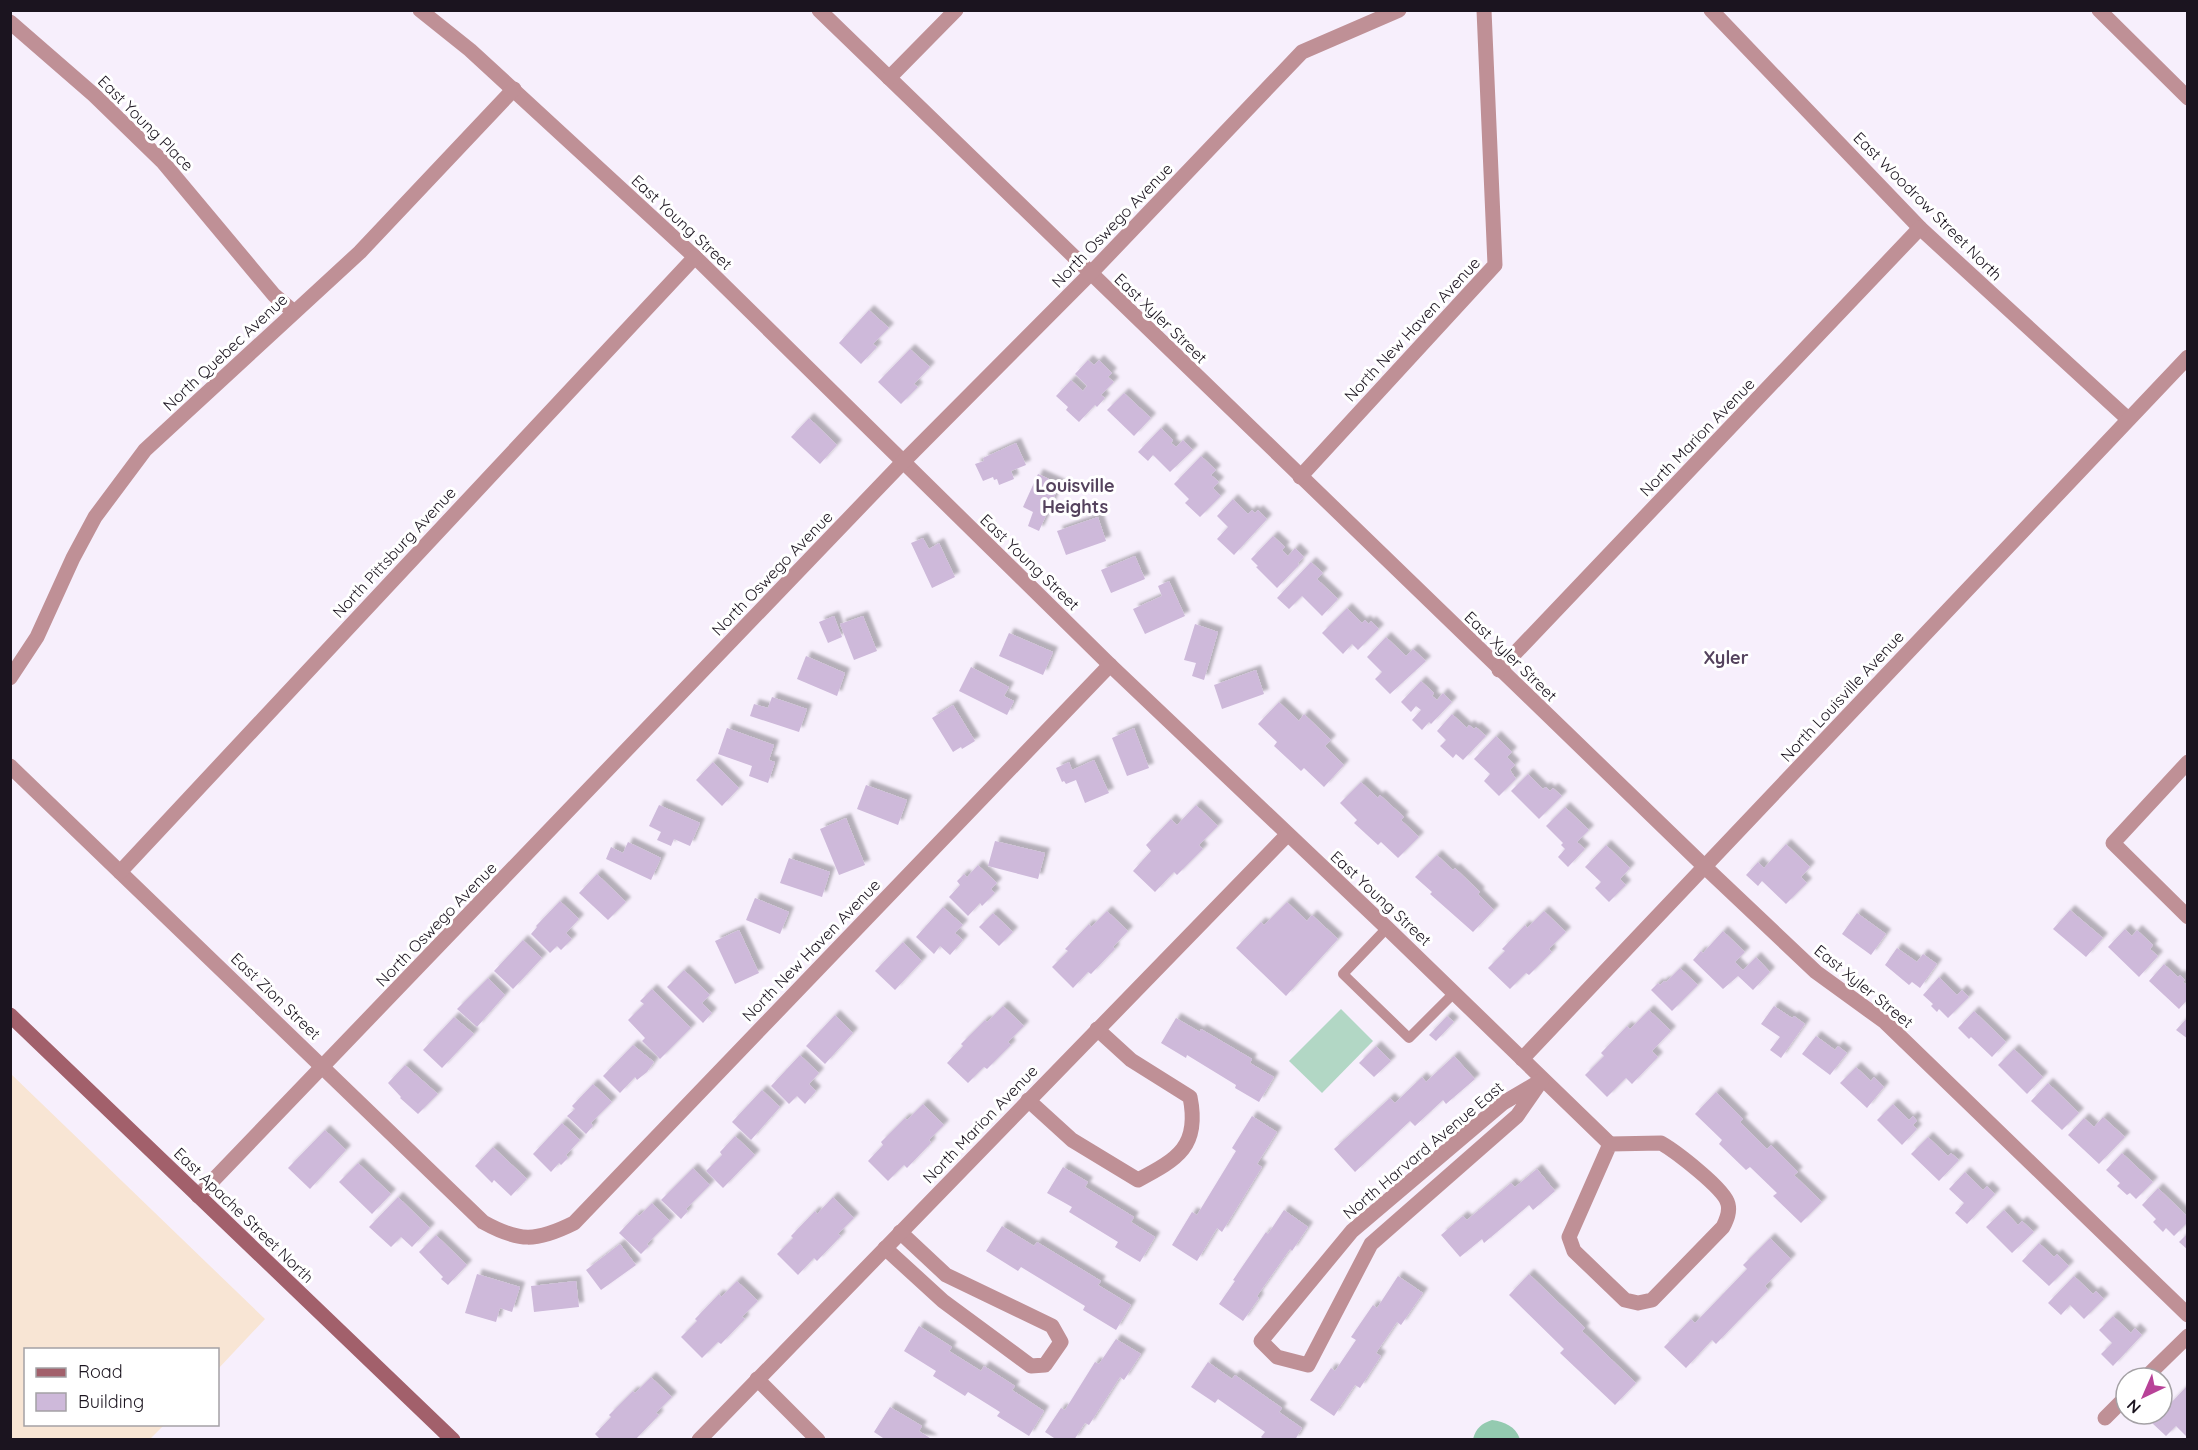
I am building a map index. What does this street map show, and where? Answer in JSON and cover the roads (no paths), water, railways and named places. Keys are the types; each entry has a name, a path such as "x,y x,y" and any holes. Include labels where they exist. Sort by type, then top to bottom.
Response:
{"main road":[{"name":"East Apache Street North","path":"10,1016 453,1440"}],"street":[{"name":"East Young Street","path":"420,10 514,89 695,257 1110,665 1610,1144"},
{"name":"East Xyler Street","path":"819,10 1705,867 1816,972 1885,1022 2187,1315"},
{"path":"889,78 956,10"},
{"name":"North Oswego Avenue","path":"198,1196 903,462 1090,274 1302,52 1399,10"},
{"name":"North New Haven Avenue","path":"1300,477 1495,265 1484,10"},
{"name":"East Woodrow Street North","path":"1711,10 1920,228 2128,419"},
{"path":"2099,10 2187,98"},
{"name":"East Young Place","path":"10,22 94,95 162,161 274,295 294,312"},
{"name":"North Quebec Avenue","path":"10,678 37,638 73,558 95,517 145,450 360,252 514,89"},
{"name":"North Marion Avenue","path":"1499,670 1920,228"},
{"name":"North Pittsburg Avenue","path":"120,872 695,257"},
{"name":"North Louisville Avenue","path":"1522,1059 2187,357"},
{"name":"North New Haven Avenue","path":"524,1238 552,1234 573,1222 1110,665"},
{"path":"2187,762 2113,843 2187,917"},
{"name":"East Zion Street","path":"10,766 483,1222 506,1234 524,1238"},
{"name":"North Marion Avenue","path":"699,1440 1287,835"},
{"path":"1028,1100 1072,1140 1138,1180 1175,1159 1187,1143 1194,1118 1190,1097 1131,1060 1097,1029"},
{"name":"North Harvard Avenue East","path":"1542,1080 1517,1116 1371,1244 1308,1365 1277,1357 1261,1341 1352,1231 1503,1103 1542,1080"},
{"path":"1661,1143 1676,1151 1728,1201 1729,1215 1723,1227 1652,1300 1638,1303 1626,1300 1574,1251 1569,1238 1610,1144 1661,1143"},
{"path":"885,1248 952,1308 1031,1366 1045,1365 1061,1342 1052,1326 946,1275 900,1232"},
{"path":"2157,1366 2187,1336"},
{"path":"757,1379 818,1440"},
{"path":"2105,1418 2114,1409"}],"lane":[{"path":"1387,928 1343,974 1409,1038 1454,993"}],"district":[{"name":"Louisville Heights","path":"1075,495"},
{"name":"Xyler","path":"1726,657"}]}
